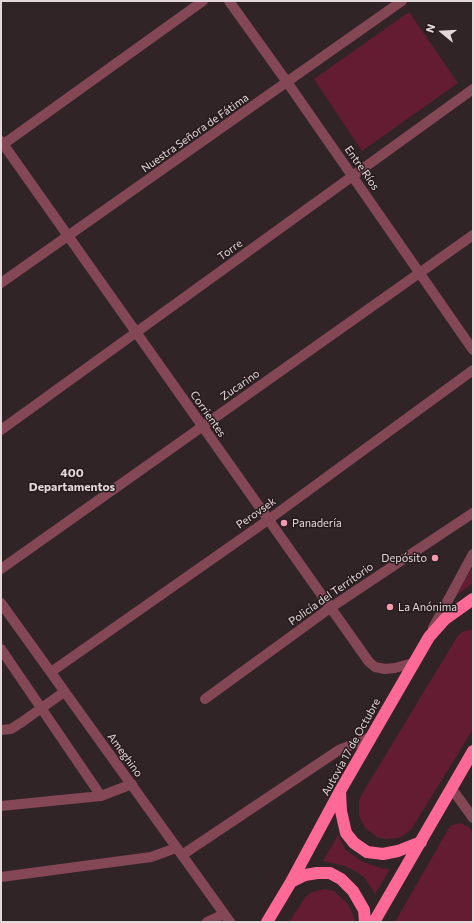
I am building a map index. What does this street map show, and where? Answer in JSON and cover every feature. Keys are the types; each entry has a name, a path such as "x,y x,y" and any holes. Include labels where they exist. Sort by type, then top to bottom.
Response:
{"highway":[{"name":"Autovía 17 de Octubre","path":"268,922 340,791 429,637 445,619 473,599"},
{"path":"445,619 464,610 473,610"},
{"path":"374,922 473,751"},
{"path":"340,791 341,811 346,833 354,843 367,852 384,854 398,851 421,842"},
{"path":"291,882 305,875 317,873 330,873 341,878 353,891 361,904 364,910 366,922"}],"street":[{"path":"2,144 203,1"},
{"name":"Entre Ríos","path":"229,1 353,176 473,350"},
{"name":"Nuestra Señora de Fátima","path":"1,283 402,1"},
{"name":"Torre","path":"1,430 473,89"},
{"name":"Corrientes","path":"2,144 69,236 369,662 375,667 385,669 414,663"},
{"name":"Zucarino","path":"1,569 473,235"},
{"name":"Perovsek","path":"50,672 268,520 473,370"},
{"name":"Policía del Territorio","path":"205,699 330,608 473,513"},
{"path":"429,637 473,554"},
{"name":"Ameghino","path":"1,603 227,918"},
{"path":"1,649 101,796"},
{"path":"1,730 11,729 64,692"},
{"path":"1,877 179,852 339,750 371,737"},
{"path":"1,806 101,796 132,784"},
{"path":"452,789 473,818"},
{"path":"207,922 227,918"}],"shaded area":[{"path":"409,12 458,83 362,151 314,79"},
{"path":"473,566 473,583 456,596"},
{"path":"473,629 473,729 411,830 399,838 384,839 377,837 365,828 359,815 359,801 362,794 457,637 462,632"},
{"path":"460,823 469,827 473,834 473,922 395,922 450,826"},
{"path":"338,835 345,849 361,861 380,868 390,869 375,894 364,877 355,871 345,866 323,861"},
{"path":"325,889 334,891 348,904 355,922 289,922 306,896 312,892"}],"place":[{"name":"Panadería","path":"284,523"},
{"name":"Depósito","path":"435,558"},
{"name":"La Anónima","path":"390,607"}],"district":[{"name":"400 Departamentos","path":"72,480"}]}
